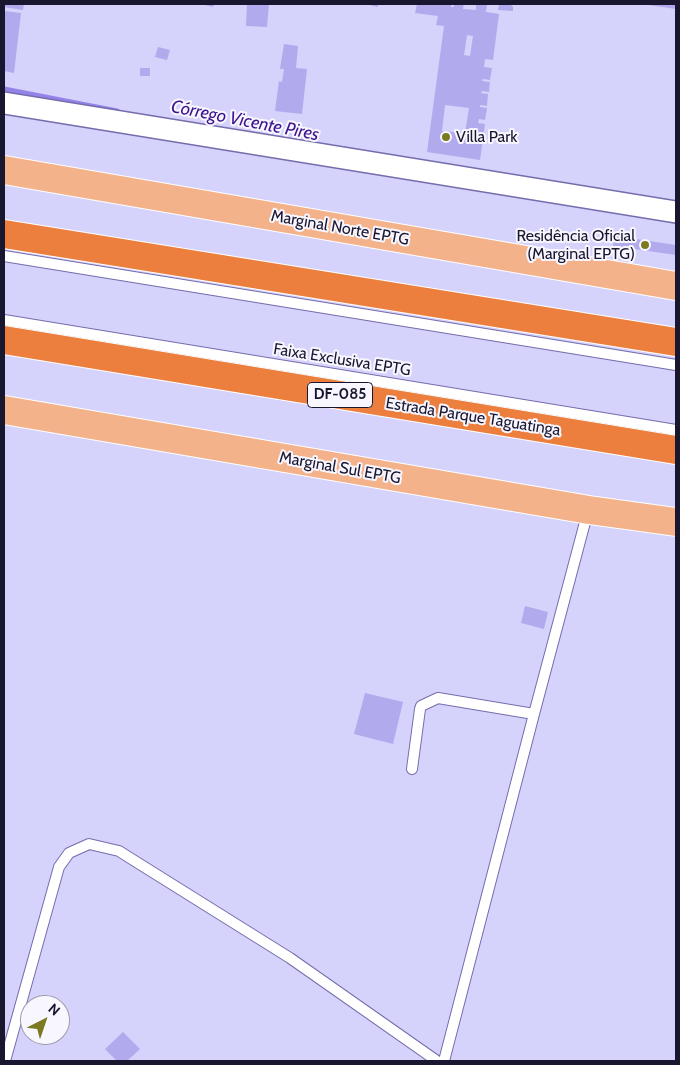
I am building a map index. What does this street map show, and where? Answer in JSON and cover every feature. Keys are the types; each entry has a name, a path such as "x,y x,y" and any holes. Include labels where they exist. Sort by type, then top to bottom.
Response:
{"highway":[{"path":"4,234 676,342"},
{"path":"521,317 676,326"},
{"name":"Estrada Parque Taguatinga","path":"4,340 676,450"}],"main road":[{"name":"Marginal Norte EPTG","path":"4,170 676,286"},
{"name":"Marginal Sul EPTG","path":"4,410 589,510 676,522"}],"street":[{"path":"4,103 676,212"}],"lane":[{"path":"4,256 676,365"},
{"name":"Faixa Exclusiva EPTG","path":"4,320 676,430"},
{"path":"444,1061 589,510"},
{"path":"412,769 421,706 438,698 534,714"},
{"path":"5,1061 59,867 68,853 89,844 119,851 290,958 437,1061"}],"building":[{"path":"4,4 24,4 23,10 4,7"},
{"path":"201,4 214,4 213,7"},
{"path":"247,4 269,4 267,27 246,26"},
{"path":"365,4 378,4 378,7"},
{"path":"417,4 451,4 451,7 454,7 454,4 464,4 463,9 476,10 476,4 487,4 486,12 499,14 493,60 485,59 484,67 492,68 490,80 483,79 482,81 490,82 489,92 482,91 481,93 488,94 487,106 480,105 480,107 487,108 485,120 479,119 478,123 485,124 480,160 427,152 444,26 436,25 438,16 415,13","holes":["467,35 473,36 470,56 464,55","445,105 469,108 465,133 442,131"]},
{"path":"499,4 510,4 513,7 513,11 498,10"},
{"path":"676,4 676,9 648,5"},
{"path":"4,11 21,13 14,73 4,71"},
{"path":"284,44 298,46 296,68 307,69 302,114 275,111 279,81 282,82 284,69 280,69"},
{"path":"158,47 170,50 167,60 155,57"},
{"path":"140,68 150,68 150,76 140,76"},
{"name":"Residência Oficial (Marginal EPTG)","path":"615,236 676,245 676,255 613,246"},
{"path":"525,606 548,612 544,629 521,623"},
{"path":"365,693 403,702 393,744 354,734"},
{"path":"123,1032 140,1049 127,1061 117,1061 105,1049"}],"waterway":[{"name":"Córrego Vicente Pires","path":"4,89 117,111"}],"place":[{"name":"Villa Park","path":"446,137"},
{"name":"Residência Oficial (Marginal EPTG)","path":"645,245"}]}
